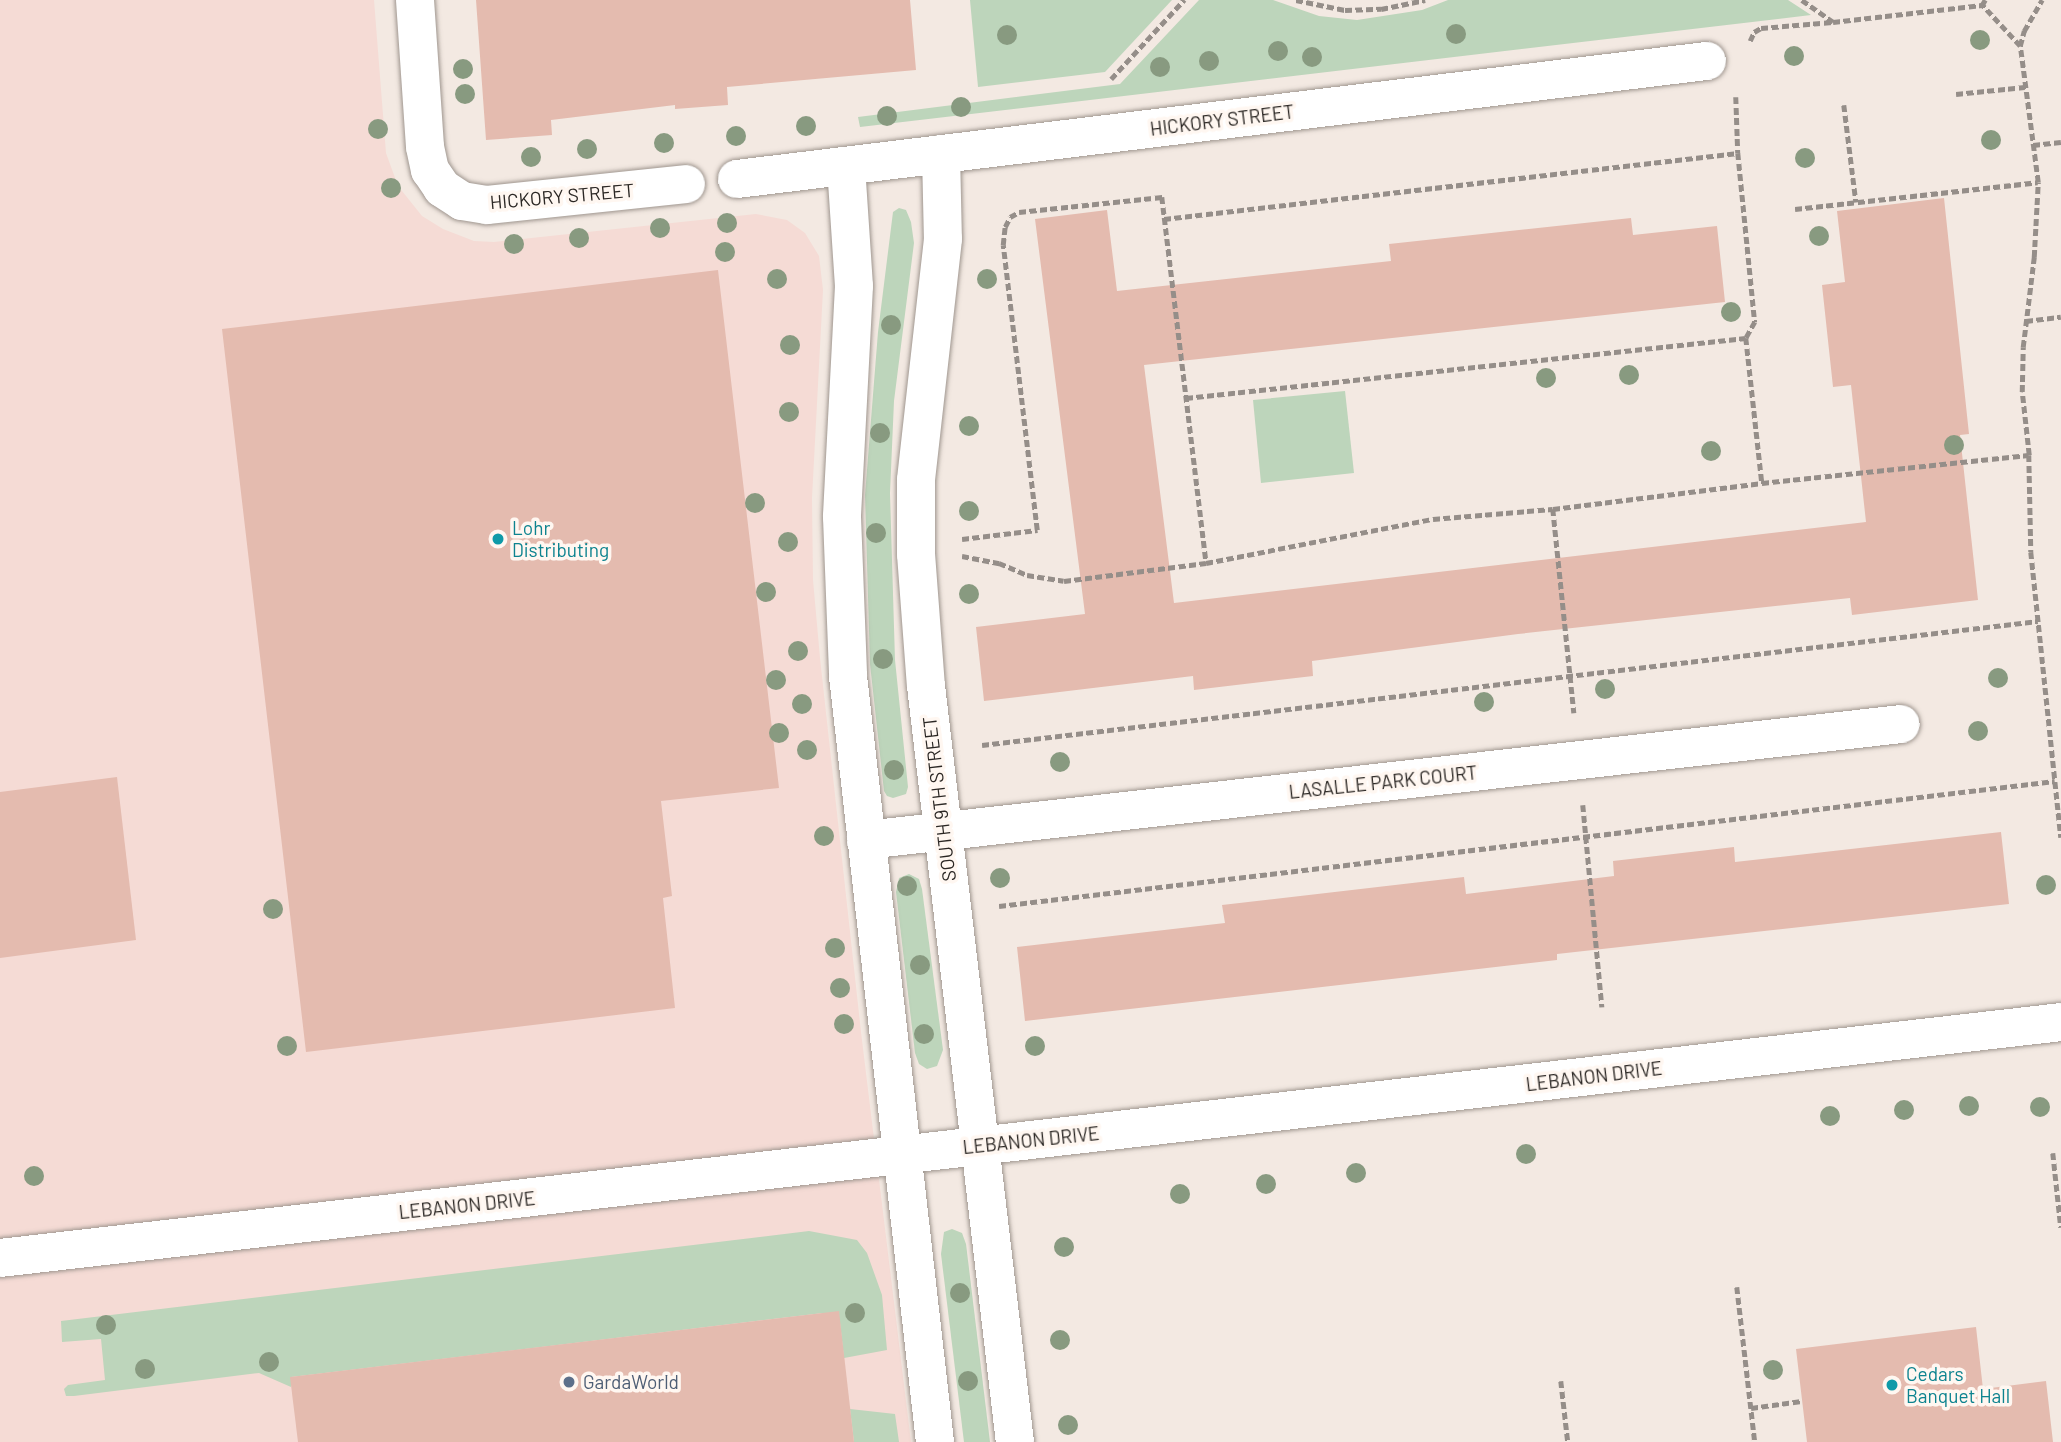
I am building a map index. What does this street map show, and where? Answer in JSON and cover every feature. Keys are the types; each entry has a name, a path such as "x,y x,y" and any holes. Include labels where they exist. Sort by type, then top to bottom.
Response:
{"street":[{"name":"HICKORY STREET","path":"415,0 425,146 430,170 442,188 462,201 487,205 686,184"},
{"name":"HICKORY STREET","path":"737,179 1707,61"},
{"name":"SOUTH 9TH STREET","path":"941,154 943,239 916,480 916,554 926,686 1015,1442"},
{"path":"846,166 854,285 843,478 843,588 848,676 935,1442"},
{"name":"LASALLE PARK COURT","path":"866,840 1901,724"},
{"name":"LEBANON DRIVE","path":"0,1258 2061,1022"}],"path":[{"path":"1111,79 1184,0"},
{"path":"1296,0 1345,10 1381,9 1425,0"},
{"path":"1802,0 1833,22"},
{"path":"2042,0 2024,31 2020,46 2038,182 2022,392 2029,455 2031,552 2061,837"},
{"path":"1749,50 1754,32 1761,29 1984,3 2020,46"},
{"path":"1956,94 2025,87"},
{"path":"1739,90 1735,103 1738,153 1755,322 1746,338 1762,483"},
{"path":"1844,105 1856,202"},
{"path":"2033,145 2061,142"},
{"path":"1164,219 1738,153"},
{"path":"1795,209 2038,182"},
{"path":"960,539 1037,530 1003,244 1003,235 1010,217 1019,212 1162,197 1206,563"},
{"path":"1744,213 1753,212"},
{"path":"2026,320 2061,317"},
{"path":"1186,398 1746,338"},
{"path":"958,556 999,563 1027,575 1064,580 1206,563 1433,520 2029,455"},
{"path":"1553,509 1574,716"},
{"path":"981,745 2038,621"},
{"path":"986,907 2055,781"},
{"path":"1583,802 1602,1007"},
{"path":"2053,1153 2061,1228"},
{"path":"1737,1287 1755,1442"},
{"path":"1561,1381 1568,1442"},
{"path":"1751,1408 1802,1401"}],"shaded area":[{"path":"0,0 374,0 386,153 398,186 422,216 443,229 474,241 494,242 756,214 787,220 805,233 819,256 823,290 812,498 813,580 861,1032 911,1442 0,1442"}],"green space":[{"path":"970,0 1172,0 1105,72 978,87"},
{"path":"1199,0 1273,0 1319,16 1357,20 1422,10 1448,0 1788,0 1811,15 860,127 858,117 1120,84"},
{"path":"899,208 906,210 914,243 894,401 890,493 895,660 908,787 906,794 893,798 887,796 884,791 870,664 865,495 878,332 893,212"},
{"path":"1345,391 1354,473 1261,483 1253,400"},
{"path":"909,874 919,879 922,889 943,1050 937,1066 927,1069 919,1064 915,1053 896,892 899,878"},
{"path":"952,1229 962,1233 966,1244 990,1442 964,1442 941,1254 944,1232"},
{"path":"809,1231 857,1240 867,1253 882,1295 887,1350 844,1358 840,1323 823,1313 291,1377 291,1387 259,1373 74,1396 66,1396 64,1389 68,1385 105,1380 101,1339 62,1342 61,1321"},
{"path":"850,1409 895,1414 899,1442 854,1442"}],"building":[{"path":"476,0 910,0 916,70 727,87 728,105 675,109 675,105 551,120 552,135 486,140"},
{"path":"1944,198 1969,434 1960,435 1978,600 1852,615 1850,598 1518,634 1312,661 1313,676 1194,690 1193,676 984,701 976,627 1085,614 1035,219 1107,210 1117,291 1391,261 1389,244 1631,218 1633,235 1717,226 1725,302 1144,365 1174,603 1866,522 1851,385 1833,387 1822,285 1845,282 1837,211"},
{"name":"Lohr Distributing","path":"718,270 779,788 661,801 672,896 663,898 675,1008 306,1052 222,329"},
{"path":"117,777 136,940 0,958 0,792"},
{"path":"2001,832 2009,904 1557,954 1557,960 1025,1021 1017,947 1225,923 1222,905 1464,877 1466,894 1614,876 1613,861 1734,847 1735,862"},
{"name":"GardaWorld","path":"839,1311 854,1442 298,1442 290,1377"},
{"name":"Cedars Banquet Hall","path":"1976,1327 1983,1389 2046,1381 2053,1442 1807,1442 1796,1349"}],"place":[{"name":"Lohr Distributing","path":"498,539"},
{"name":"GardaWorld","path":"569,1382"},
{"name":"Cedars Banquet Hall","path":"1892,1385"}]}
